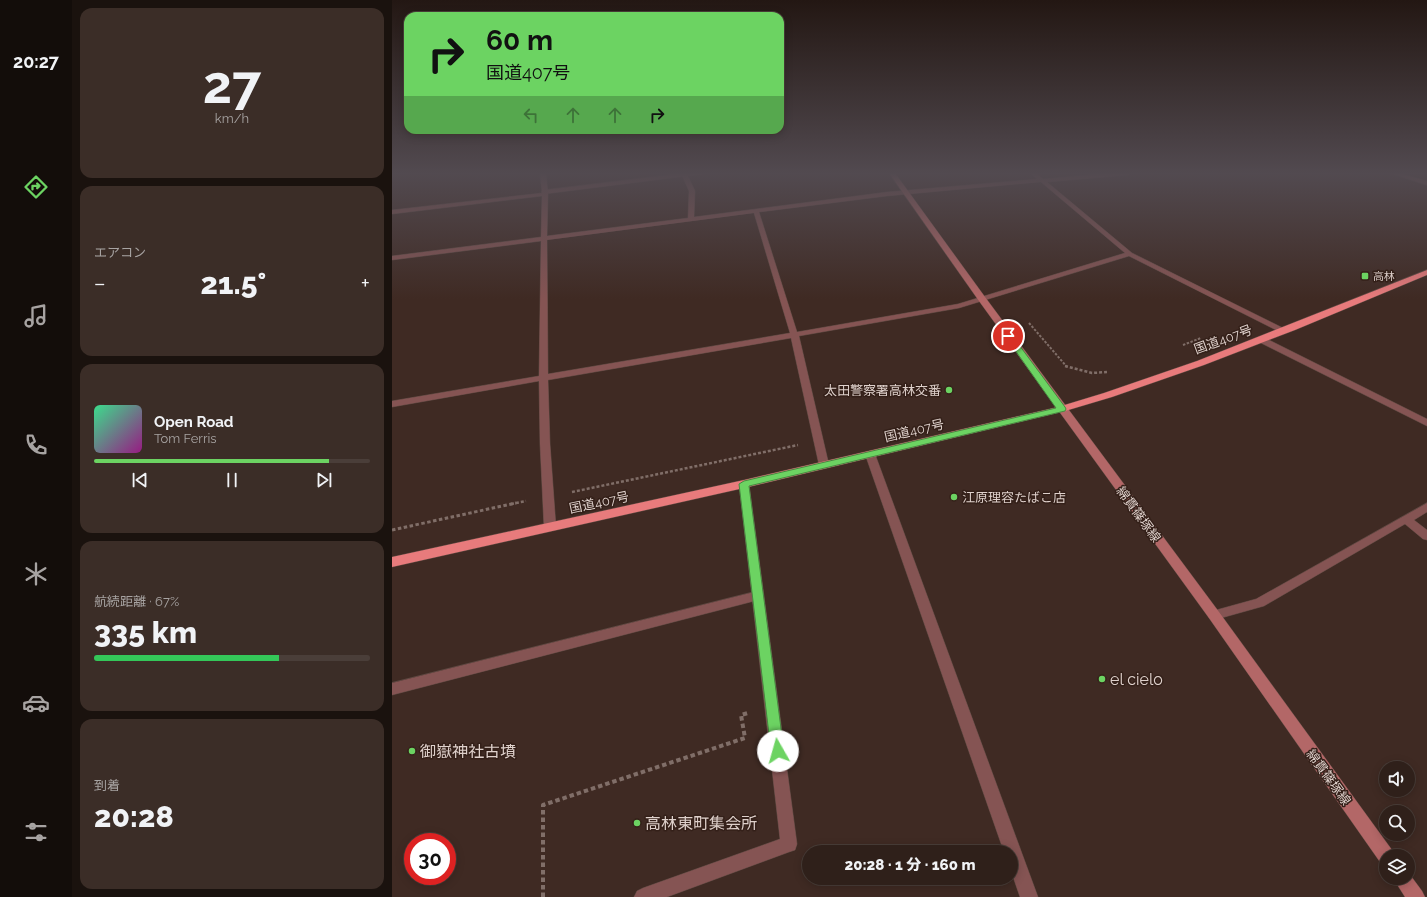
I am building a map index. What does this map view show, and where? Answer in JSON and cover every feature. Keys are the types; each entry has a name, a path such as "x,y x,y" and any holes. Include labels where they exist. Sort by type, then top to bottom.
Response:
{"highway":[{"name":"国道407号","path":"392,562 744,484 1062,409 1109,395 1262,340 1427,272"}],"main road":[{"name":"綿貫篠塚線","path":"921,215 1214,615 1381,849"},
{"path":"1407,885 1416,897"}],"street":[{"path":"545,215 544,378 550,527"},
{"path":"691,215 691,219"},
{"path":"392,258 725,215"},
{"path":"757,215 794,334 824,465"},
{"path":"1083,215 1130,254 1285,331"},
{"path":"392,404 959,306 1130,254"},
{"path":"1262,340 1427,422"},
{"path":"870,454 1029,897"},
{"path":"643,897 789,844 744,484"},
{"path":"1214,615 1260,603 1407,520 1427,507"},
{"path":"1407,520 1427,536"},
{"path":"392,689 758,596"}],"path":[{"path":"1027,320 1066,367 1092,373 1108,371"},
{"path":"1176,348 1205,336"},
{"path":"392,530 548,496 818,441"},
{"path":"543,897 543,805 745,738 741,715 772,704"}],"place":[{"name":"高林","path":"1365,276"},
{"name":"太田警察署高林交番","path":"949,390"},
{"name":"江原理容たばこ店","path":"954,497"},
{"name":"el cielo","path":"1102,679"},
{"name":"御嶽神社古墳","path":"412,751"},
{"name":"高林東町集会所","path":"637,823"}],"route":[{"path":"778,751 744,484 1062,409 1008,336"}]}
